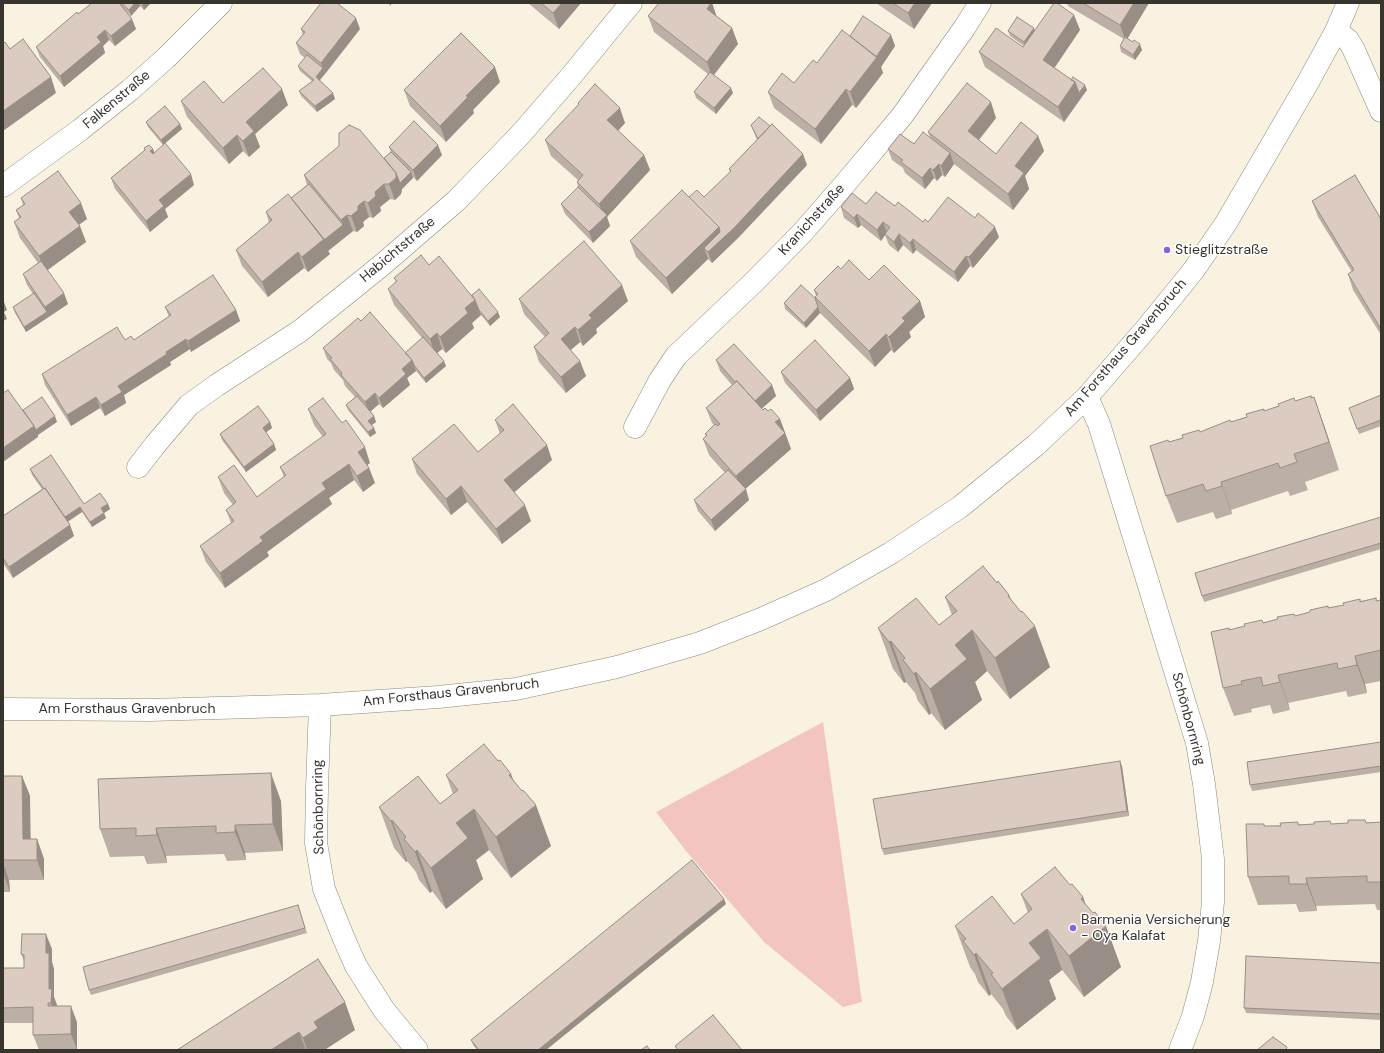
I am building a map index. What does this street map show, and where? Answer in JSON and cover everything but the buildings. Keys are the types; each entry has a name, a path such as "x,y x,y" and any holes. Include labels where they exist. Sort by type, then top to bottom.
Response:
{"street":[{"name":"Falkenstraße","path":"3,186 80,130 130,90 166,58 221,3"},
{"name":"Habichtstraße","path":"138,467 155,444 189,405 217,384 300,331 382,265 456,201 520,135 631,3"},
{"name":"Kranichstraße","path":"635,427 660,380 676,356 755,281 844,185 902,116 965,27 980,3"},
{"name":"Am Forsthaus Gravenbruch","path":"3,709 150,710 320,705 438,697 516,689 617,668 700,643 761,619 826,590 891,553 960,507 1036,445 1086,396 1145,330 1193,271 1226,223 1307,84 1336,31 1348,3"},
{"path":"1336,31 1348,40 1353,48 1381,111"},
{"name":"Schönbornring","path":"1086,396 1099,424 1197,743 1204,784 1213,859 1213,902 1209,941 1202,982 1193,1016 1180,1050"},
{"name":"Schönbornring","path":"320,705 316,844 324,889 356,966 384,1010 417,1050"}],"shaded area":[{"path":"823,722 862,1002 843,1007 764,942 686,851 656,812"}],"place":[{"name":"Stieglitzstraße","path":"1167,250"},
{"name":"Barmenia Versicherung - Oya Kalafat","path":"1073,928"}]}
